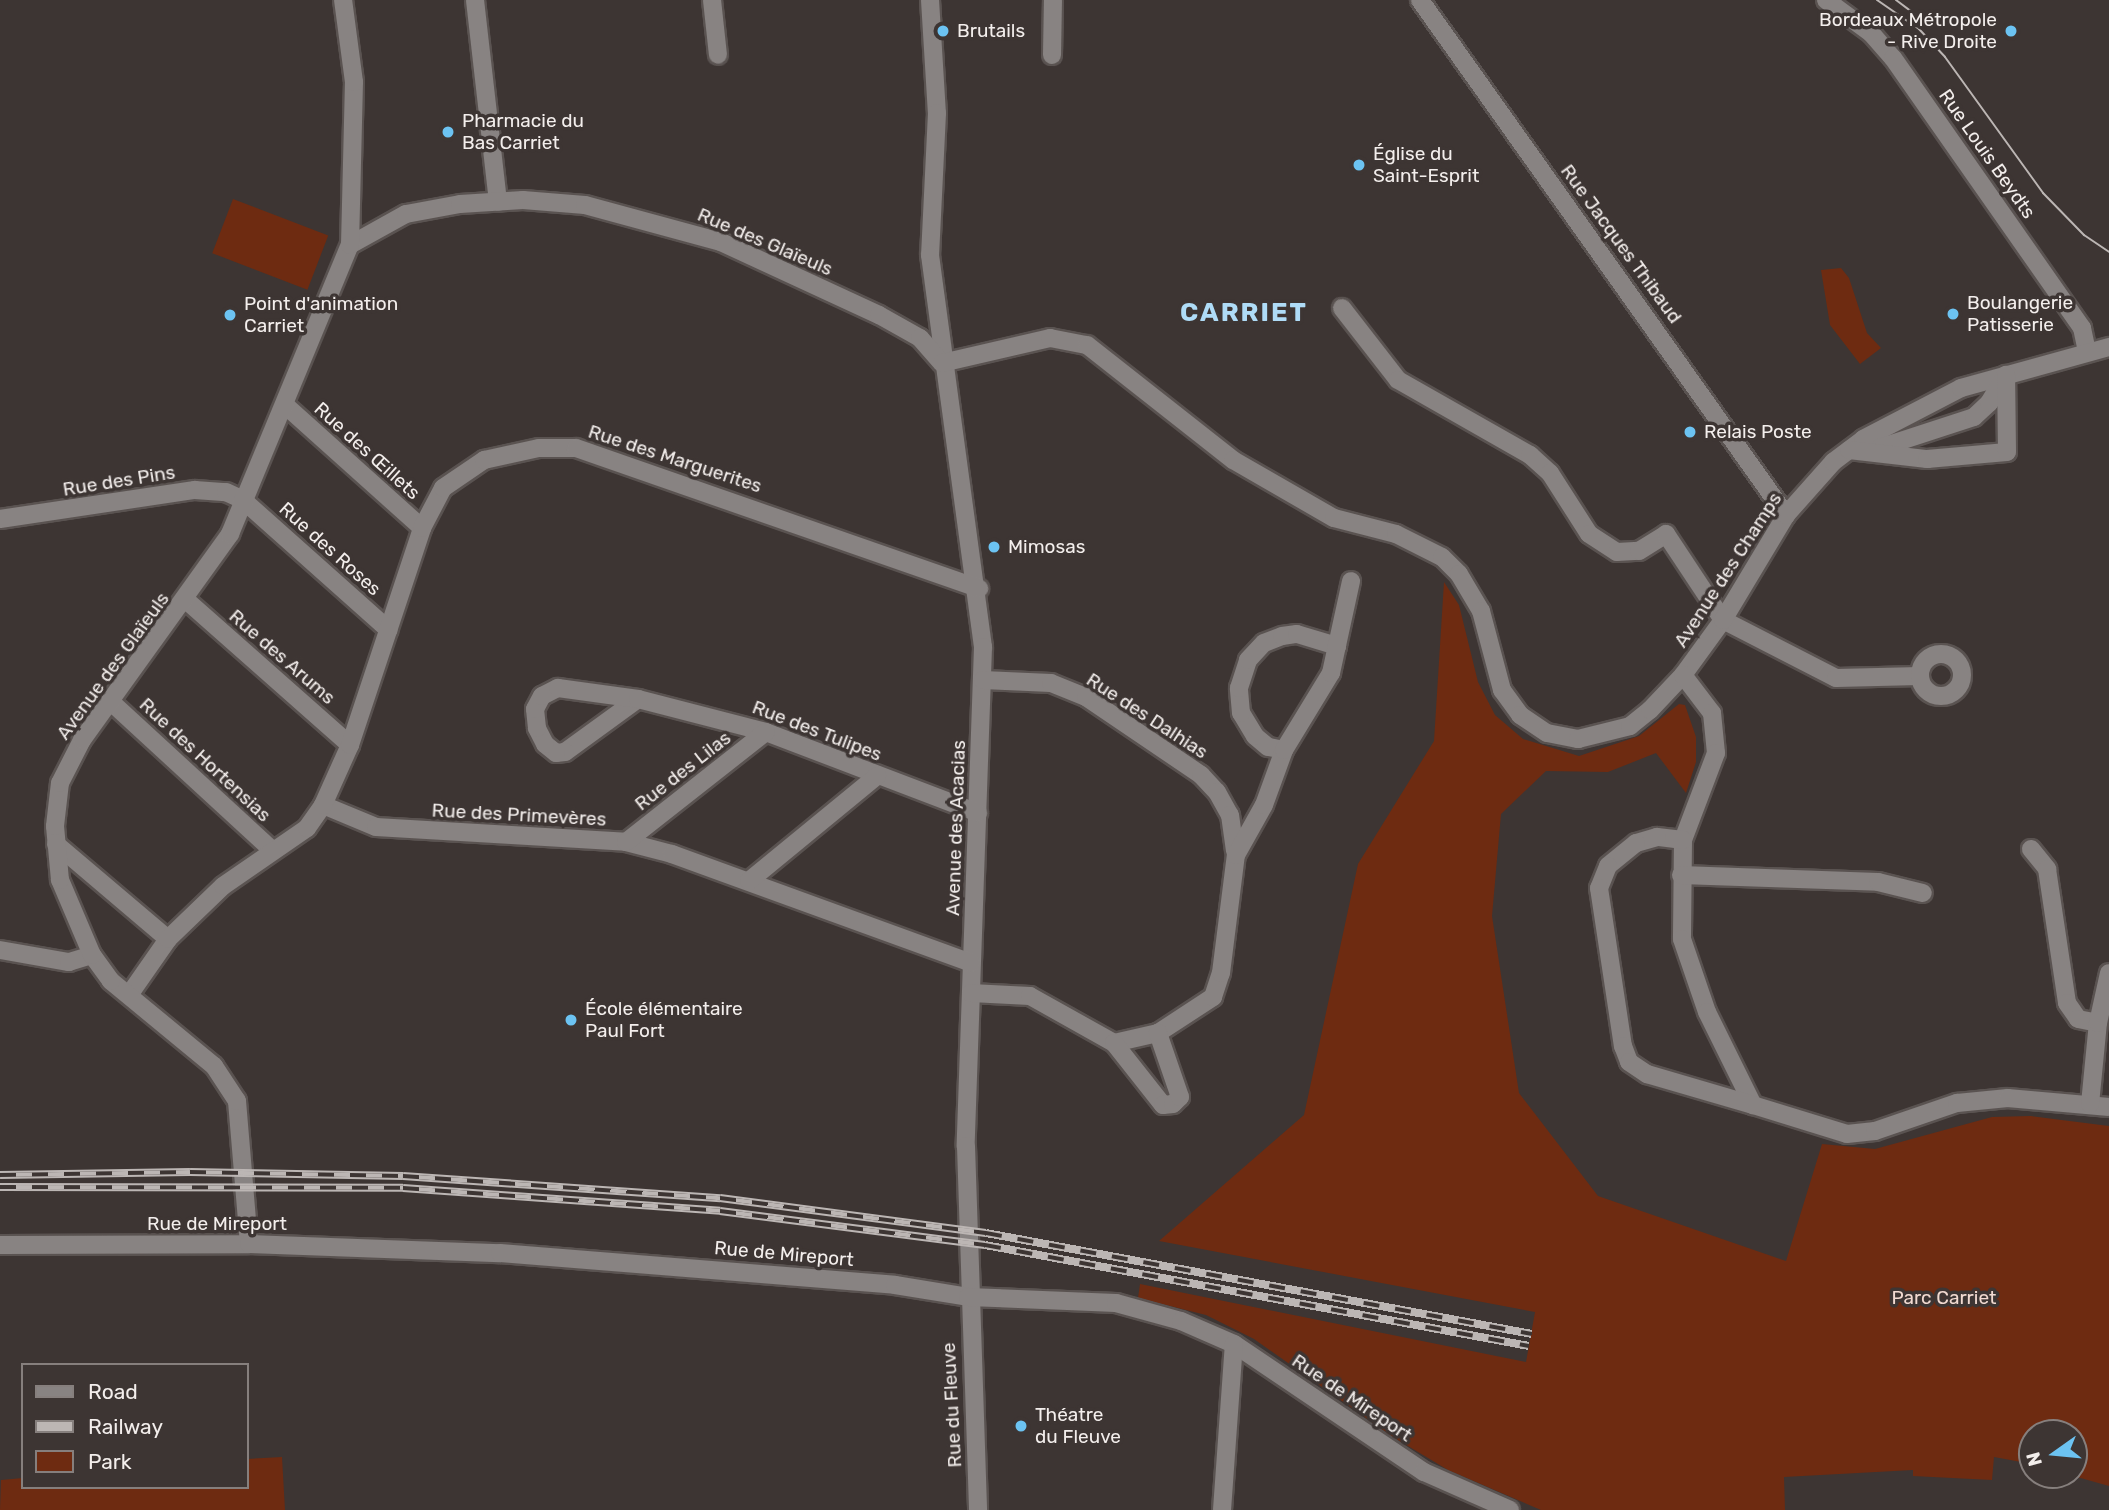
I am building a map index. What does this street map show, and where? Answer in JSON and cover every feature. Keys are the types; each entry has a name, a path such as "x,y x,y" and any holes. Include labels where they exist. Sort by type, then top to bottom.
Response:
{"street":[{"path":"343,0 354,82 350,244"},
{"path":"475,0 498,202"},
{"path":"712,0 718,55"},
{"name":"Avenue des Acacias","path":"930,0 937,113 930,255 942,363 978,588 983,680 971,963 968,1297"},
{"path":"1052,55 1053,0"},
{"name":"Rue Jacques Thibaud","path":"1420,0 1786,514"},
{"name":"Rue Louis Beydts","path":"1838,3 1871,33 1914,85 2082,328 2087,351"},
{"name":"Rue des Glaïeuls","path":"350,244 406,214 498,202 585,205 721,242 879,315 920,338 942,363"},
{"name":"Avenue des Glaïeuls","path":"249,1244 237,1101 214,1066 111,981 92,955 60,880 57,844 60,783 110,701 186,600 230,534 350,244"},
{"path":"1342,308 1398,380 1507,439 1540,464 1589,534 1617,552 1639,551 1666,534 1723,620 1836,678 1920,676"},
{"name":"Avenue des Champs","path":"942,363 1050,338 1087,345 1233,460 1334,518 1396,534 1431,550 1459,574 1477,603 1502,690 1520,715 1548,733 1578,739 1630,726 1683,675 1723,620 1786,514 1849,450 1926,403 2006,375 2109,347"},
{"path":"1849,450 1892,447 1963,423 1989,402 2006,375"},
{"path":"1849,450 1927,460 2007,452 2006,375"},
{"name":"Rue des Œillets","path":"285,405 422,528"},
{"name":"Rue des Marguerites","path":"323,805 350,745 422,528 443,488 484,460 539,448 576,448 978,588"},
{"name":"Rue des Pins","path":"0,519 195,490 226,492 243,500"},
{"name":"Rue des Roses","path":"243,500 389,630"},
{"path":"1114,1043 1157,1033 1213,997 1222,973 1236,855 1264,805 1283,750 1325,684 1352,581"},
{"name":"Rue des Arums","path":"186,600 350,745"},
{"path":"1283,750 1268,747 1255,736 1241,713 1239,688 1248,660 1264,643 1282,636 1297,634 1337,646"},
{"path":"1683,675 1712,713 1716,753 1683,840 1682,939 1707,1012 1753,1105"},
{"name":"Rue des Dalhias","path":"983,680 1051,682 1086,697 1201,775 1230,815 1236,855"},
{"name":"Rue des Tulipes","path":"638,699 565,752 556,753 545,744 537,728 535,709 542,696 558,688 638,699 766,732 978,813"},
{"name":"Rue des Hortensias","path":"110,701 271,849"},
{"name":"Rue des Lilas","path":"626,842 766,732"},
{"path":"749,881 877,776"},
{"path":"129,995 168,939 223,886 271,849 307,828 323,805"},
{"name":"Rue des Primevères","path":"323,805 376,827 626,842 749,881 971,963"},
{"path":"1683,840 1657,837 1636,843 1608,866 1599,888 1623,1046 1629,1062 1647,1073 1847,1134 1875,1131 1958,1103 2008,1098 2109,1107"},
{"path":"57,844 168,939"},
{"path":"2031,849 2047,869 2067,1003 2078,1019 2098,1023"},
{"path":"1681,875 1878,882 1923,893"},
{"path":"0,950 69,962 92,955"},
{"path":"2090,1104 2098,1023 2109,973"},
{"path":"971,993 1030,996 1114,1043 1163,1105 1173,1104 1180,1097 1157,1033"},
{"name":"Rue de Mireport","path":"0,1245 249,1244 500,1253 895,1285 968,1297 1116,1303 1181,1321 1234,1344 1424,1472 1510,1510"},
{"name":"Rue du Fleuve","path":"968,1297 978,1510"},
{"path":"1222,1510 1234,1344"}],"green space":[{"path":"233,199 328,236 307,290 212,253"},
{"path":"1841,268 1849,278 1867,333 1881,348 1860,364 1830,325 1821,270"},
{"name":"Parc Carriet","path":"1444,582 1459,605 1478,682 1495,715 1523,739 1579,756 1639,736 1679,704 1685,705 1696,737 1696,762 1686,793 1656,753 1608,772 1546,771 1501,814 1492,916 1519,1093 1598,1196 1786,1261 1822,1144 1875,1149 1992,1117 2031,1116 2109,1126 2109,1486 2088,1480 2088,1419 2018,1419 2018,1461 1994,1457 1992,1480 1913,1476 1913,1470 1784,1477 1785,1510 1541,1510 1448,1470 1393,1437 1254,1339 1206,1315 1138,1298 1140,1284 1526,1362 1535,1312 1159,1241 1304,1115 1358,864 1434,741"},
{"path":"282,1457 285,1510 0,1510 1,1480 21,1478 21,1489 248,1489 248,1459"}],"tram line":[{"path":"1877,0 1919,29 1945,57 2043,193 2084,235 2109,252"},
{"path":"1896,0 1921,19"}],"railway":[{"path":"0,1175 190,1172 403,1176 720,1198 986,1233 1532,1334"},
{"path":"0,1187 403,1188 720,1211 985,1245 1529,1346"}],"place":[{"name":"Brutails","path":"943,31"},
{"name":"Bordeaux Métropole - Rive Droite","path":"2011,31"},
{"name":"Pharmacie du Bas Carriet","path":"448,132"},
{"name":"Église du Saint-Esprit","path":"1359,165"},
{"name":"Boulangerie Patisserie","path":"1953,314"},
{"name":"Point d'animation Carriet","path":"230,315"},
{"name":"Relais Poste","path":"1690,432"},
{"name":"Mimosas","path":"994,547"},
{"name":"École élémentaire Paul Fort","path":"571,1020"},
{"name":"Théatre du Fleuve","path":"1021,1426"}],"district":[{"name":"CARRIET","path":"1244,313"}]}
